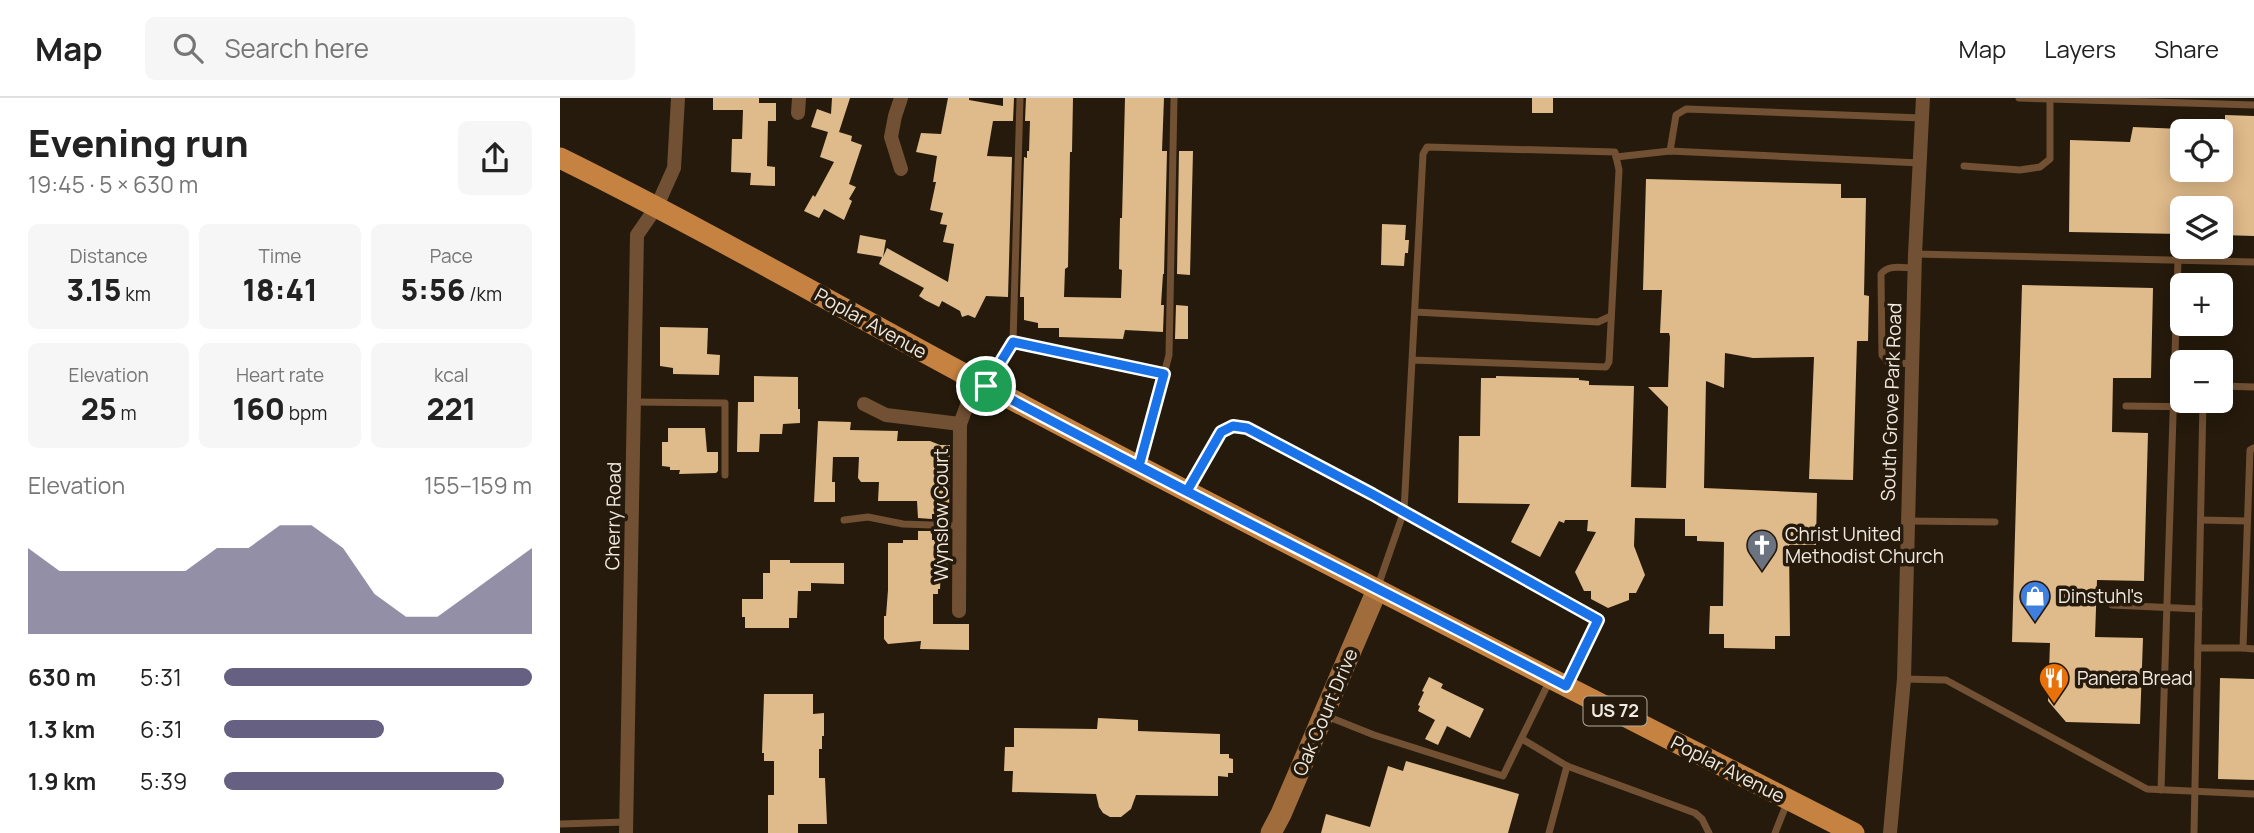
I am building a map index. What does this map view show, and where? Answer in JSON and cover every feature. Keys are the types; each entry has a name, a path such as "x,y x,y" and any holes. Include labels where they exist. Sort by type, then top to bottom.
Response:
{"main road":[{"name":"Poplar Avenue","path":"560,158 657,206 1139,466 1788,799 1845,831"}],"street":[{"name":"Cherry Road","path":"626,828 638,235 657,206 674,168 678,98"},
{"path":"797,113 799,98"},
{"path":"901,98 891,137 901,169"},
{"name":"South Grove Park Road","path":"1890,833 1904,679 1915,261 1923,98"},
{"name":"Wynslow Court","path":"960,611 960,424 981,383"},
{"path":"864,404 886,415 960,424"},
{"name":"Oak Court Drive","path":"1271,833 1282,814 1377,590"}],"lane":[{"path":"981,383 1013,342 1020,98"},
{"path":"1139,466 1169,355 1174,98"},
{"path":"2019,98 2254,105"},
{"path":"1964,166 2020,170 2040,167 2050,159 2050,99"},
{"path":"1670,151 1676,115 1686,109 1922,118"},
{"path":"1377,590 1404,511 1412,360 1415,312 1423,154 1427,147 1615,152 1619,170 1609,362 1606,366 1412,360"},
{"path":"1616,157 1670,151 1920,163"},
{"path":"2176,350 2178,260"},
{"path":"1912,364 1888,362 1882,355 1881,274 1889,267 1915,261 2254,262"},
{"path":"1415,312 1598,322 1611,316"},
{"path":"1013,342 1164,374"},
{"path":"2233,386 2254,387"},
{"path":"635,402 724,403 725,475"},
{"path":"2126,406 2170,407"},
{"path":"2161,790 2174,413"},
{"path":"2194,833 2203,413"},
{"path":"1187,491 1221,432 1233,426 1247,428 1404,511 1598,620 1522,739 1503,776 1362,731 1323,715"},
{"path":"2243,648 2249,450 2254,447"},
{"path":"844,520 868,517 903,524 960,526"},
{"path":"2201,520 2247,521"},
{"path":"1907,521 1995,523"},
{"path":"2112,605 2199,609"},
{"path":"2198,648 2254,649"},
{"path":"1904,679 1946,680 2147,789 2254,794"},
{"path":"1522,739 1567,766 1695,813 1702,819 1709,833"},
{"path":"1549,833 1567,766"},
{"path":"1775,833 1788,799"},
{"path":"560,824 626,828"}],"building":[{"path":"713,98 759,98 759,103 776,103 776,121 768,121 767,166 775,167 775,186 750,185 751,173 731,172 732,139 742,139 743,110 713,110"},
{"path":"832,98 850,98 839,132 852,136 851,141 862,145 849,184 856,187 849,199 852,201 844,220 824,209 819,218 804,211 834,162 820,157 828,132 811,127 817,109 831,114"},
{"path":"948,98 969,98 1003,106 1003,98 1014,98 1013,121 993,121 987,156 1012,157 1008,297 986,296 975,318 968,315 962,317 960,311 942,301 939,307 925,300 919,296 924,288 879,264 882,257 857,253 860,235 886,240 883,257 887,248 948,282 954,244 943,242 947,225 940,224 943,213 930,210 936,182 933,182 937,156 916,152 921,133 941,134"},
{"path":"1026,98 1073,98 1068,267 1065,269 1064,297 1121,298 1120,218 1125,98 1164,98 1162,151 1167,151 1161,305 1164,305 1163,332 1125,330 1123,339 1059,337 1059,328 1038,328 1038,323 1024,320 1024,297 1020,297 1024,157 1027,158 1029,151 1030,121 1025,121"},
{"path":"1532,98 1553,98 1553,113 1532,113"},
{"path":"2225,115 2254,116 2254,236 2233,235 2233,196 2170,196 2170,234 2069,232 2070,140 2130,142 2133,127 2170,129 2170,182 2233,182 2233,119 2225,119"},
{"path":"1179,151 1193,151 1190,275 1177,274"},
{"path":"1646,179 1841,184 1841,198 1866,198 1864,295 1869,296 1868,341 1857,341 1853,480 1809,479 1814,357 1753,358 1725,353 1724,388 1706,381 1704,488 1817,493 1816,545 1789,545 1790,636 1775,636 1775,649 1724,648 1724,634 1709,634 1710,606 1723,606 1724,542 1697,541 1697,536 1685,536 1685,519 1635,518 1634,546 1645,575 1636,593 1629,593 1629,600 1608,608 1591,599 1591,591 1584,591 1575,572 1596,532 1587,531 1588,520 1565,520 1564,523 1559,521 1540,557 1511,542 1530,504 1458,503 1459,436 1480,436 1481,378 1496,376 1579,378 1589,381 1589,385 1634,386 1631,487 1666,488 1668,407 1648,387 1668,387 1670,337 1669,333 1660,333 1662,290 1643,290"},
{"path":"1382,224 1406,225 1405,240 1409,240 1404,266 1381,265"},
{"path":"2022,285 2153,288 2151,378 2113,378 2112,432 2148,433 2144,581 2097,580 2095,637 2143,638 2140,724 2066,722 2048,701 2050,643 2012,642"},
{"path":"1176,305 1188,306 1188,339 1175,339"},
{"path":"660,327 708,328 707,354 720,355 719,375 673,374 673,368 660,366"},
{"path":"754,376 798,377 800,423 783,424 782,434 760,434 759,452 737,452 738,402 754,402"},
{"path":"818,421 851,422 850,430 898,431 897,441 930,441 950,445 949,514 932,514 932,519 918,518 917,501 878,501 879,482 861,482 858,478 859,457 833,457 832,482 835,482 835,502 814,502"},
{"path":"668,428 705,428 707,452 718,452 718,471 679,474 680,470 670,470 670,467 662,466 662,442 668,442"},
{"path":"918,531 932,531 932,540 948,540 947,570 941,570 940,589 938,594 933,594 933,624 969,624 969,650 920,649 921,641 888,644 884,639 888,543 918,540"},
{"path":"770,560 790,560 790,563 844,563 844,584 811,583 811,591 798,591 797,618 789,618 789,628 745,628 742,599 763,599 763,573 770,573"},
{"path":"1429,677 1443,684 1441,688 1484,709 1470,738 1447,726 1438,745 1425,739 1435,720 1418,711 1418,705"},
{"path":"2220,678 2254,679 2254,780 2218,779"},
{"path":"764,694 813,694 813,714 824,713 824,736 822,749 819,749 819,778 825,778 827,824 798,824 798,833 768,833 768,795 774,795 774,761 764,761 762,753"},
{"path":"1098,718 1138,720 1138,731 1220,734 1220,754 1229,754 1229,758 1233,759 1233,773 1228,773 1228,777 1218,776 1218,796 1136,795 1131,809 1121,817 1110,817 1103,813 1096,794 1012,792 1013,771 1004,771 1005,747 1014,747 1014,728 1097,729"},
{"path":"1406,761 1519,794 1508,833 1321,833 1326,814 1370,827 1388,766 1403,771"}],"place":[{"name":"Christ United Methodist Church","path":"1762,572"},
{"name":"Dinstuhl's","path":"2035,623"},
{"name":"Panera Bread","path":"2054,705"}],"route":[{"path":"1013,342 1164,374 1139,466 1187,491 1221,432 1233,426 1247,428 1598,620 1566,686 1377,590 1024,407 986,386 1013,342"}]}
